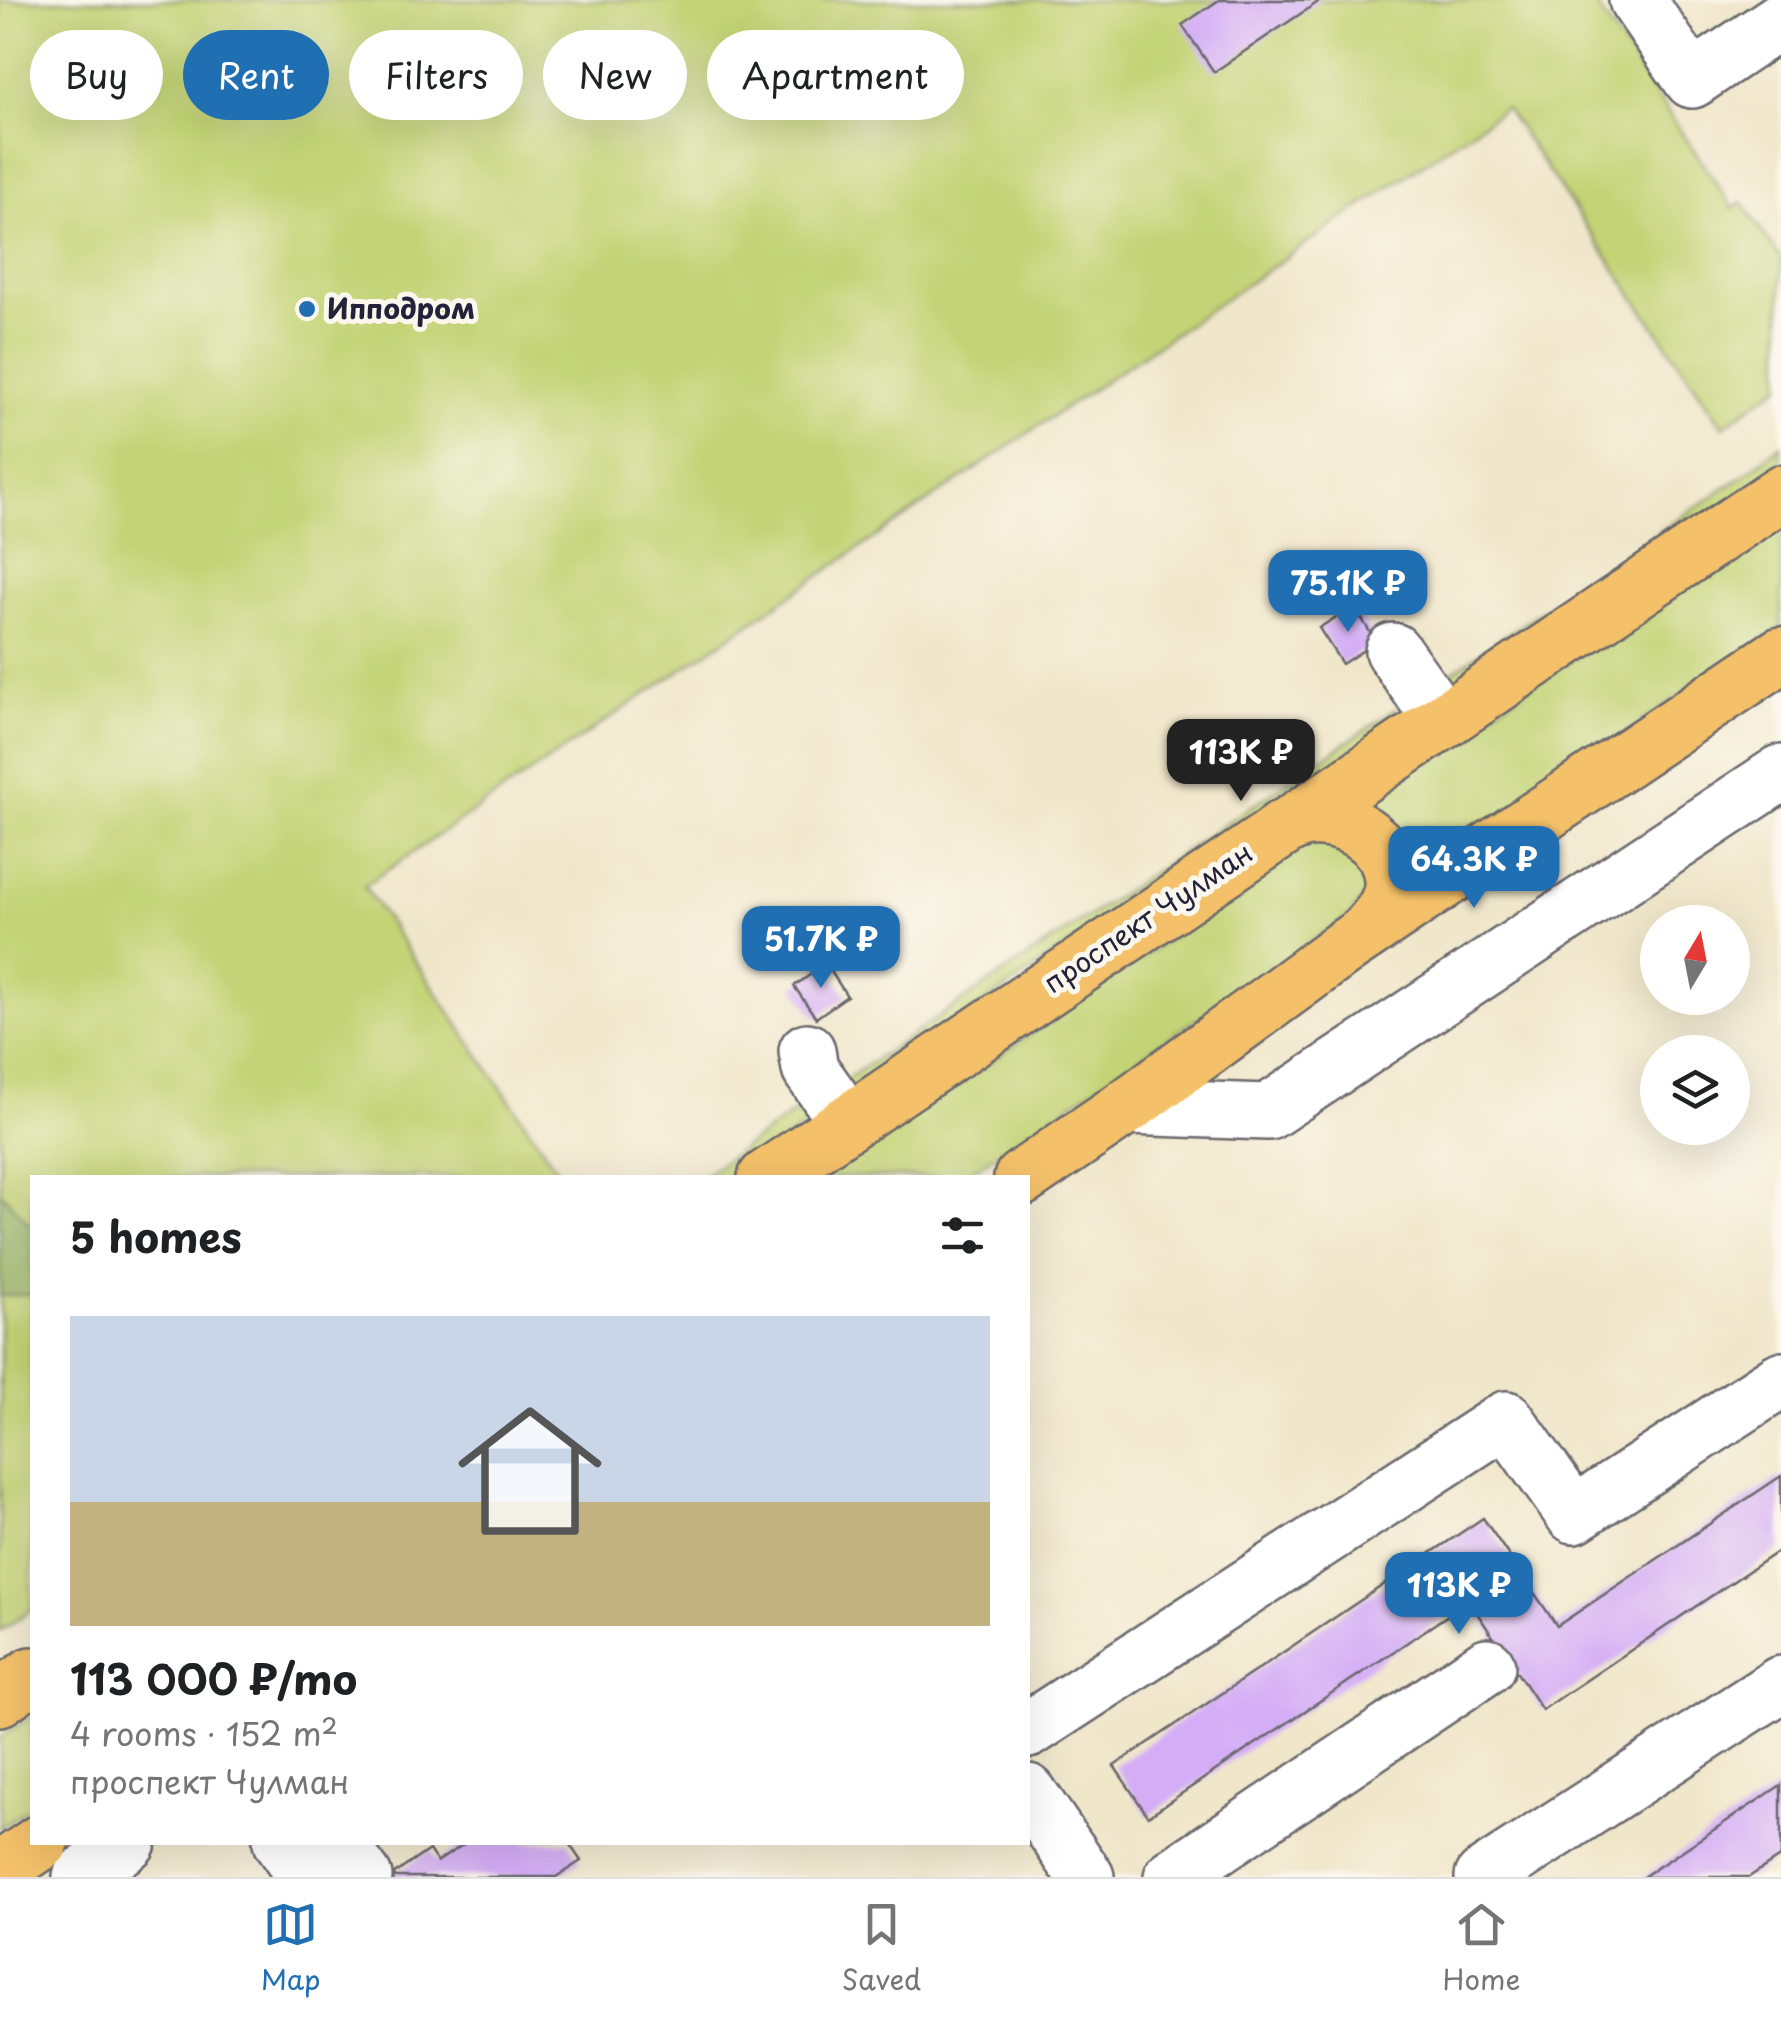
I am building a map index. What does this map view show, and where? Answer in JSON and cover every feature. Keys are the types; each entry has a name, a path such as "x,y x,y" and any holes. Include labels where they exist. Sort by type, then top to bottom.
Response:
{"main road":[{"name":"проспект Чулман","path":"770,1175 1781,493"},
{"path":"1026,1175 1366,932 1781,655"},
{"path":"1282,828 1309,818 1334,820 1364,832 1386,859 1392,880 1390,895 1383,914 1366,932"},
{"path":"0,1698 30,1677"}],"street":[{"path":"1637,0 1692,80 1781,20"},
{"path":"1393,651 1442,720"},
{"path":"1126,1107 1268,1112 1781,772"},
{"path":"807,1051 810,1069 848,1121"},
{"path":"1030,1729 1506,1419 1574,1515 1781,1380"},
{"path":"1172,1877 1487,1666"},
{"path":"1483,1877 1781,1684"},
{"path":"1030,1795 1086,1877"},
{"path":"80,1877 124,1845"},
{"path":"283,1845 305,1877"},
{"path":"340,1845 364,1877"}],"green space":[{"path":"0,0 1592,0 1733,208 1742,202 1781,259 1781,385 1723,426 1505,108 364,886 561,1175 30,1175 30,1610 0,1631"},
{"path":"1781,445 1781,461 1754,485 1457,680 1444,677 1746,474"},
{"path":"1781,518 1781,628 1405,882 1353,805"},
{"path":"1396,709 1394,722 862,1088 838,1085"},
{"path":"1318,836 1344,837 1374,880 1350,916 966,1175 825,1175"},
{"path":"817,1097 811,1122 731,1175 704,1175"},
{"path":"0,1191 30,1225 30,1294 0,1296"},
{"path":"30,1717 30,1807 0,1828 0,1737"}],"building":[{"path":"1219,0 1321,0 1214,72 1182,25"},
{"path":"1354,606 1376,642 1342,664 1319,628"},
{"path":"826,964 847,996 816,1018 794,986"},
{"path":"1781,1476 1781,1549 1542,1710 1469,1601 1148,1816 1114,1766 1483,1518 1557,1626"},
{"path":"1781,1785 1781,1856 1749,1877 1643,1877"},
{"path":"462,1845 570,1845 581,1861 556,1877 390,1877 429,1850 437,1862"}],"place":[{"name":"Ипподром","path":"307,309"}]}
